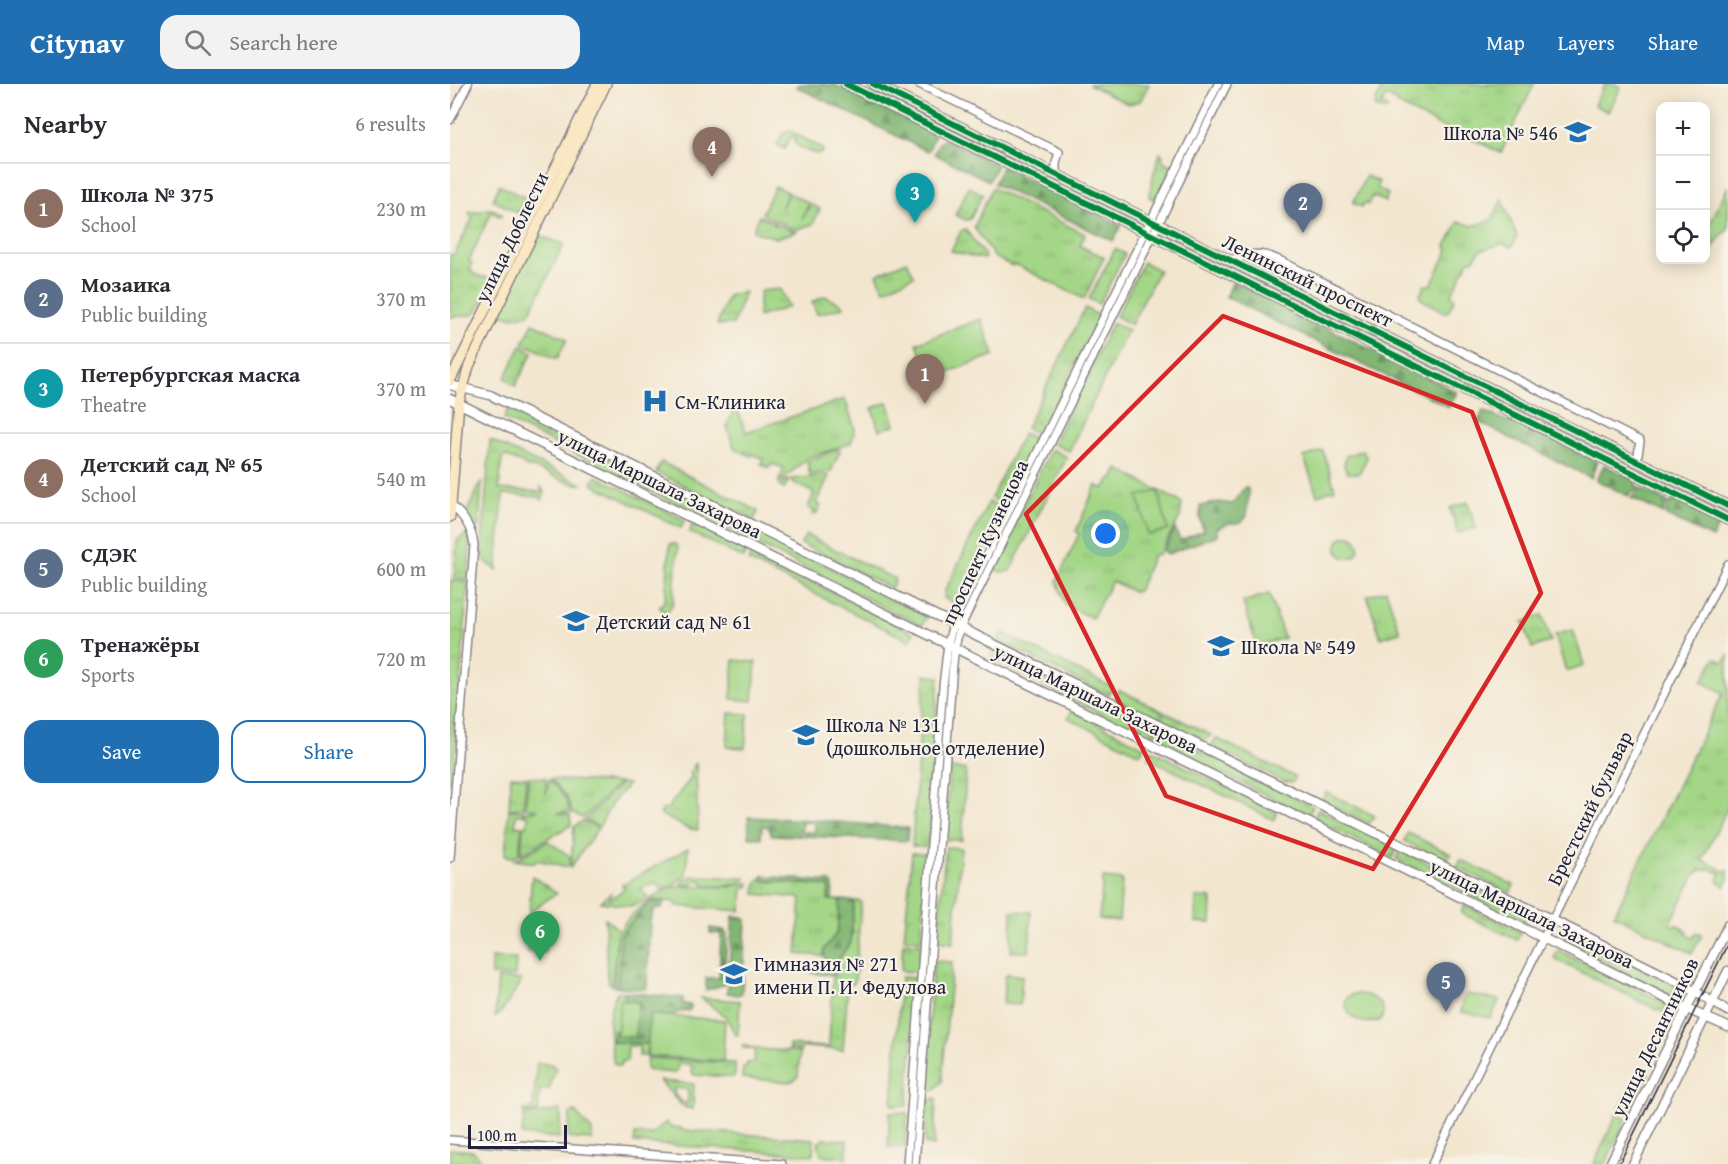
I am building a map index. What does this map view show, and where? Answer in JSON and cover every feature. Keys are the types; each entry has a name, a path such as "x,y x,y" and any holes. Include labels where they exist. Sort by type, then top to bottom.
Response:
{"main road":[{"name":"улица Доблести","path":"450,383 468,340 529,223 597,84"},
{"name":"улица Доблести","path":"450,517 455,400 509,281 606,84"},
{"name":"Ленинский проспект","path":"846,84 1728,520"},
{"name":"Ленинский проспект","path":"873,84 1728,506"}],"street":[{"path":"450,120 468,84"},
{"path":"919,84 1059,152 1056,174"},
{"name":"проспект Кузнецова","path":"908,1164 951,645 957,626 1149,234 1218,84"},
{"name":"проспект Кузнецова","path":"1154,223 1227,84"},
{"path":"1229,260 1257,253 1279,260 1640,441 1637,462"},
{"name":"улица Маршала Захарова","path":"450,383 490,396 1552,920 1728,1011"},
{"name":"улица Маршала Захарова","path":"455,400 1687,1009 1728,1027"},
{"path":"450,858 452,791 474,544 462,514 451,505"},
{"name":"Брестский бульвар","path":"1432,1164 1728,564"},
{"name":"проспект Кузнецова","path":"915,1164 951,645"},
{"name":"улица Десантников","path":"1610,1164 1728,925"},
{"name":"улица Десантников","path":"1632,1164 1728,971"},
{"path":"450,1140 782,1164"}],"highlighted area":[{"path":"1223,316 1472,412 1541,593 1373,869 1166,796 1026,514"}],"green space":[{"path":"799,84 828,86 833,84 935,134 929,150 797,87"},
{"path":"1088,84 1149,84 1140,101 1128,104"},
{"path":"1384,84 1534,84 1501,153 1459,132 1453,133 1386,96 1382,104 1388,108 1386,110 1375,107"},
{"path":"1605,84 1621,87 1608,112 1594,105"},
{"path":"789,130 823,151 820,154 806,150 794,142 795,137 792,136 784,149 777,145 783,133"},
{"path":"945,139 997,165 989,181 934,154 939,143"},
{"path":"1160,153 1163,155 1162,160 1173,167 1155,200 1149,197"},
{"path":"1002,167 1121,226 1113,241 994,184"},
{"path":"1366,176 1379,182 1377,188 1388,194 1385,202 1373,196 1368,205 1364,203 1362,207 1353,203"},
{"path":"499,185 525,198 518,213 493,200"},
{"path":"775,186 788,192 781,209 789,193 809,203 802,219 811,204 820,209 813,224 796,230 762,214"},
{"path":"1728,186 1728,229 1710,252 1710,224"},
{"path":"969,187 983,194 970,219 966,220 955,215"},
{"path":"992,188 1085,234 1080,246 1104,257 1084,299 1014,264 1012,266 994,257 974,227"},
{"path":"1502,199 1517,237 1512,247 1503,244 1480,250 1473,260 1469,260 1451,295 1455,299 1448,312 1421,299 1420,295 1425,285 1431,285 1448,250 1446,246 1459,221 1472,226 1492,220"},
{"path":"486,209 502,214 501,217 491,212 469,261 472,263 470,270 479,276 496,280 475,313 450,317 450,254 454,255 473,217 469,214 470,212"},
{"path":"759,216 775,223 774,226 776,224 796,232 776,238 753,231"},
{"path":"965,229 985,256 984,259 951,251 961,231"},
{"path":"536,235 564,244 529,314 511,317 501,314 506,295"},
{"path":"1115,249 1125,254 1099,304 1089,299"},
{"path":"907,261 914,276 884,290 877,274"},
{"path":"1143,262 1159,270 1131,325 1116,316"},
{"path":"1233,281 1457,392 1449,407 1226,297"},
{"path":"780,289 789,307 758,317 760,291"},
{"path":"745,292 733,324 717,325 728,296"},
{"path":"825,296 844,307 817,314 812,302"},
{"path":"1085,308 1099,316 1040,435 1026,428"},
{"path":"981,319 994,355 930,379 917,343"},
{"path":"533,323 567,339 557,359 523,343"},
{"path":"1112,323 1128,330 1069,451 1053,444"},
{"path":"521,346 533,352 515,386 505,378"},
{"path":"845,399 855,430 851,443 808,458 778,483 784,468 772,464 769,468 761,464 763,459 734,448 727,426 732,407 737,408 746,432"},
{"path":"888,402 895,425 879,430 872,408"},
{"path":"508,409 590,450 586,459 504,419"},
{"path":"1483,411 1509,422 1511,419 1597,462 1591,478 1478,422"},
{"path":"1023,433 1038,441 1008,503 1005,504 991,498"},
{"path":"490,440 582,484 569,483 505,456 502,458 499,489 541,492 541,487 545,493 542,500 540,497 503,494 497,570 485,561 482,549"},
{"path":"839,449 840,451 831,471 810,475 807,462"},
{"path":"1051,449 1067,457 1010,571 1000,572 992,568"},
{"path":"1362,450 1367,458 1359,473 1347,473 1344,465 1346,456"},
{"path":"1323,451 1335,489 1317,495 1304,457"},
{"path":"594,452 756,531 751,541 589,461"},
{"path":"661,462 758,511 754,520 656,472"},
{"path":"1604,465 1637,481 1635,485 1640,488 1628,496 1596,480"},
{"path":"1118,469 1182,503 1180,517 1159,554 1153,555 1138,591 1133,592 1112,581 1092,618 1065,605 1057,581 1079,534 1076,531 1096,485 1104,489"},
{"path":"596,476 685,520 681,528 592,484"},
{"path":"829,476 816,503 821,506 816,514 812,515 814,511 808,508 814,493 789,480 784,489 779,486 785,480"},
{"path":"482,481 479,526 473,529 466,513"},
{"path":"1245,487 1248,489 1249,496 1247,516 1243,521 1216,529 1218,535 1168,554 1163,551 1175,529 1180,540 1204,531 1200,520 1200,506 1219,502 1232,504"},
{"path":"1642,489 1664,500 1664,514 1631,498"},
{"path":"1158,491 1168,530 1148,535 1138,496"},
{"path":"1673,499 1720,522 1712,538 1667,516 1666,501 1671,504"},
{"path":"989,502 1004,510 957,605 944,598 945,591"},
{"path":"1468,502 1476,528 1458,533 1450,508"},
{"path":"693,523 747,550 743,558 689,532"},
{"path":"760,533 927,616 922,626 755,543"},
{"path":"467,534 470,546 468,579 454,578 457,540"},
{"path":"806,535 895,579 891,588 801,544"},
{"path":"1348,536 1356,539 1359,547 1356,555 1348,558 1340,555 1337,547 1340,539"},
{"path":"670,544 676,544 678,548 673,603 669,610 663,612 659,606 665,601"},
{"path":"752,553 914,633 910,641 748,561"},
{"path":"450,581 468,582 453,778 450,782"},
{"path":"1386,590 1400,632 1381,638 1367,596"},
{"path":"1269,594 1284,638 1257,646 1243,602"},
{"path":"1542,615 1551,641 1532,648 1523,622"},
{"path":"1573,630 1584,665 1566,671 1555,635"},
{"path":"1002,633 1112,687 1108,695 998,641"},
{"path":"995,650 1154,728 1149,738 990,659"},
{"path":"1728,655 1728,807 1702,860 1726,872 1728,869 1728,880 1725,887 1718,880 1721,874 1708,868 1705,871 1701,869 1696,873 1670,924 1675,927 1676,924 1688,931 1687,935 1693,938 1697,933 1702,935 1692,953 1614,915 1723,693 1702,682 1715,658 1724,662"},
{"path":"734,660 756,662 753,701 731,699"},
{"path":"925,675 939,677 935,727 920,726"},
{"path":"1118,689 1162,711 1158,720 1115,699"},
{"path":"1072,710 1144,747 1140,754 1068,718"},
{"path":"1164,712 1211,735 1203,742 1161,721"},
{"path":"729,713 748,714 745,748 727,747"},
{"path":"1156,729 1313,807 1308,816 1152,739"},
{"path":"920,730 937,731 928,847 912,846"},
{"path":"1216,738 1295,777 1292,783 1287,781 1286,783 1213,747"},
{"path":"1152,750 1277,813 1274,820 1148,758"},
{"path":"696,763 698,830 688,829 660,814 663,809 666,810 692,777 689,773"},
{"path":"950,768 966,770 962,840 944,840"},
{"path":"511,776 527,777 523,808 509,809"},
{"path":"529,777 546,778 546,794 549,780 560,791 570,812 557,813 570,815 571,825 521,854 523,826 527,826 528,816 525,815 525,811 538,810 525,807"},
{"path":"551,779 619,783 583,818 572,813 567,798"},
{"path":"621,783 628,784 613,802 599,827 585,820"},
{"path":"1326,792 1375,816 1369,824 1322,801"},
{"path":"1318,809 1397,848 1392,858 1314,819"},
{"path":"509,810 524,811 523,815 516,815 515,825 522,826 519,854 513,858 505,855"},
{"path":"748,817 812,820 812,822 802,822 801,836 772,835 768,827 762,826 761,838 749,837"},
{"path":"814,820 908,828 907,841 804,836 804,832 815,832"},
{"path":"582,821 598,828 571,867 574,827"},
{"path":"1408,833 1451,854 1447,862 1404,841"},
{"path":"548,841 570,856 569,867 536,860 535,863 515,860"},
{"path":"946,847 961,848 953,943 936,941"},
{"path":"688,848 686,874 674,885 662,888 654,883 640,889 648,897 639,904 631,906 600,902 611,893 610,900 625,888 622,885"},
{"path":"1401,850 1529,914 1524,923 1396,859"},
{"path":"912,853 928,854 921,940 904,939"},
{"path":"1461,860 1514,885 1510,893 1457,867"},
{"path":"532,876 557,893 529,912 529,911"},
{"path":"693,876 746,879 726,886 705,886 702,881 697,880 690,885 681,884 685,879"},
{"path":"763,876 763,881 829,886 828,900 840,900 837,931 823,956 797,954 801,898 755,894 756,885"},
{"path":"763,876 830,882 833,885 832,900 828,900 829,886 763,881"},
{"path":"1103,878 1122,880 1119,921 1099,919"},
{"path":"749,883 748,887 743,887 741,911 676,906 673,902 651,900 622,933 617,987 614,987 616,950 620,931 629,918 644,904 660,893 674,887 726,887"},
{"path":"1196,897 1211,898 1211,923 1195,922"},
{"path":"651,900 664,901 662,908 654,909 650,922 647,987 645,989 617,987 622,933"},
{"path":"840,900 854,901 851,942 838,960 838,972 833,975 811,973 811,965 822,966 825,963 824,949 837,933"},
{"path":"854,901 861,903 855,981 853,984 848,984 843,1050 805,1047 801,1050 789,1049 789,1045 830,1047 833,975 837,972 838,960 851,942"},
{"path":"1464,905 1521,932 1517,940 1461,913"},
{"path":"1012,911 1031,912 1029,952 1011,952"},
{"path":"530,916 547,917 545,953 528,952"},
{"path":"733,916 743,917 746,920 742,993 738,995 727,993"},
{"path":"605,918 618,930 612,985 607,976"},
{"path":"710,928 724,930 727,934 724,985 706,990 706,978 719,978 721,934 710,933"},
{"path":"1567,932 1676,986 1672,996 1562,942"},
{"path":"903,943 921,944 919,972 901,971"},
{"path":"1558,950 1668,1004 1664,1013 1554,959"},
{"path":"491,958 516,959 515,976 491,975"},
{"path":"936,961 952,962 942,1082 933,1091 926,1091 924,1088 933,964"},
{"path":"1008,974 1022,976 1020,1005 1003,1004 1005,977"},
{"path":"901,977 918,978 907,1106 892,1105"},
{"path":"498,978 521,980 500,1014 495,1017"},
{"path":"617,992 624,992 625,1001 620,1000 618,1032 615,1031 613,1042 647,1044 646,1056 639,1056 639,1046 628,1046 627,1061 622,1061 620,1066 614,1064 609,1027 610,1009"},
{"path":"624,992 683,998 683,1004 690,1005 691,1008 670,1016 650,1015 648,1044 613,1042 614,1031 618,1032 617,1036 638,1002 625,1001"},
{"path":"1354,994 1366,995 1376,1000 1382,1008 1381,1020 1364,1022 1353,1018 1345,1002"},
{"path":"1467,994 1499,1000 1491,1018 1461,1012 1463,1000"},
{"path":"701,998 740,1001 738,1035 735,1035 727,1018"},
{"path":"620,1000 638,1002 635,1037 617,1036"},
{"path":"650,1015 725,1020 723,1061 647,1056"},
{"path":"742,1045 759,1049 800,1052 798,1076 788,1082 742,1078 743,1067 747,1066 747,1063 754,1063 755,1049 743,1048"},
{"path":"647,1058 735,1063 735,1075 733,1077 694,1075 691,1064 678,1064 675,1073 650,1071 646,1069"},
{"path":"537,1063 551,1064 556,1068 549,1089 540,1090 538,1112 524,1114 524,1110 533,1107"},
{"path":"1640,1070 1649,1074 1629,1112 1620,1108"},
{"path":"660,1081 694,1084 693,1109 684,1107 684,1103 688,1102 688,1089 674,1088 675,1096 682,1101 681,1105"},
{"path":"936,1098 934,1146 925,1144 926,1104"},
{"path":"561,1110 559,1138 522,1135 524,1116"},
{"path":"575,1112 592,1131 592,1140 568,1138 570,1114"},
{"path":"890,1112 908,1113 905,1148 888,1147"},
{"path":"1617,1113 1626,1119 1605,1164 1594,1164"},
{"path":"666,1122 670,1127 681,1128 681,1130 814,1139 813,1155 634,1143 635,1134 651,1135"},
{"path":"823,1139 847,1140 847,1157 821,1155 818,1142"},
{"path":"450,1149 473,1151 485,1164 450,1162"}],"tram line":[{"path":"1619,1164 1728,943"}],"cycle path":[{"path":"846,84 1728,520"},
{"path":"873,84 1728,506"}],"place":[{"name":"Школа № 546","path":"1578,132"},
{"name":"Детский сад № 65","path":"712,177"},
{"name":"Петербургская маска","path":"915,223"},
{"name":"Мозаика","path":"1303,233"},
{"name":"См-Клиника","path":"655,401"},
{"name":"Школа № 375","path":"925,404"},
{"name":"Детский сад № 61","path":"576,621"},
{"name":"Школа № 549","path":"1221,646"},
{"name":"Школа № 131 (дошкольное отделение)","path":"806,735"},
{"name":"Тренажёры","path":"540,961"},
{"name":"Гимназия № 271 имени П. И. Федулова","path":"734,974"},
{"name":"СДЭК","path":"1446,1012"}]}
